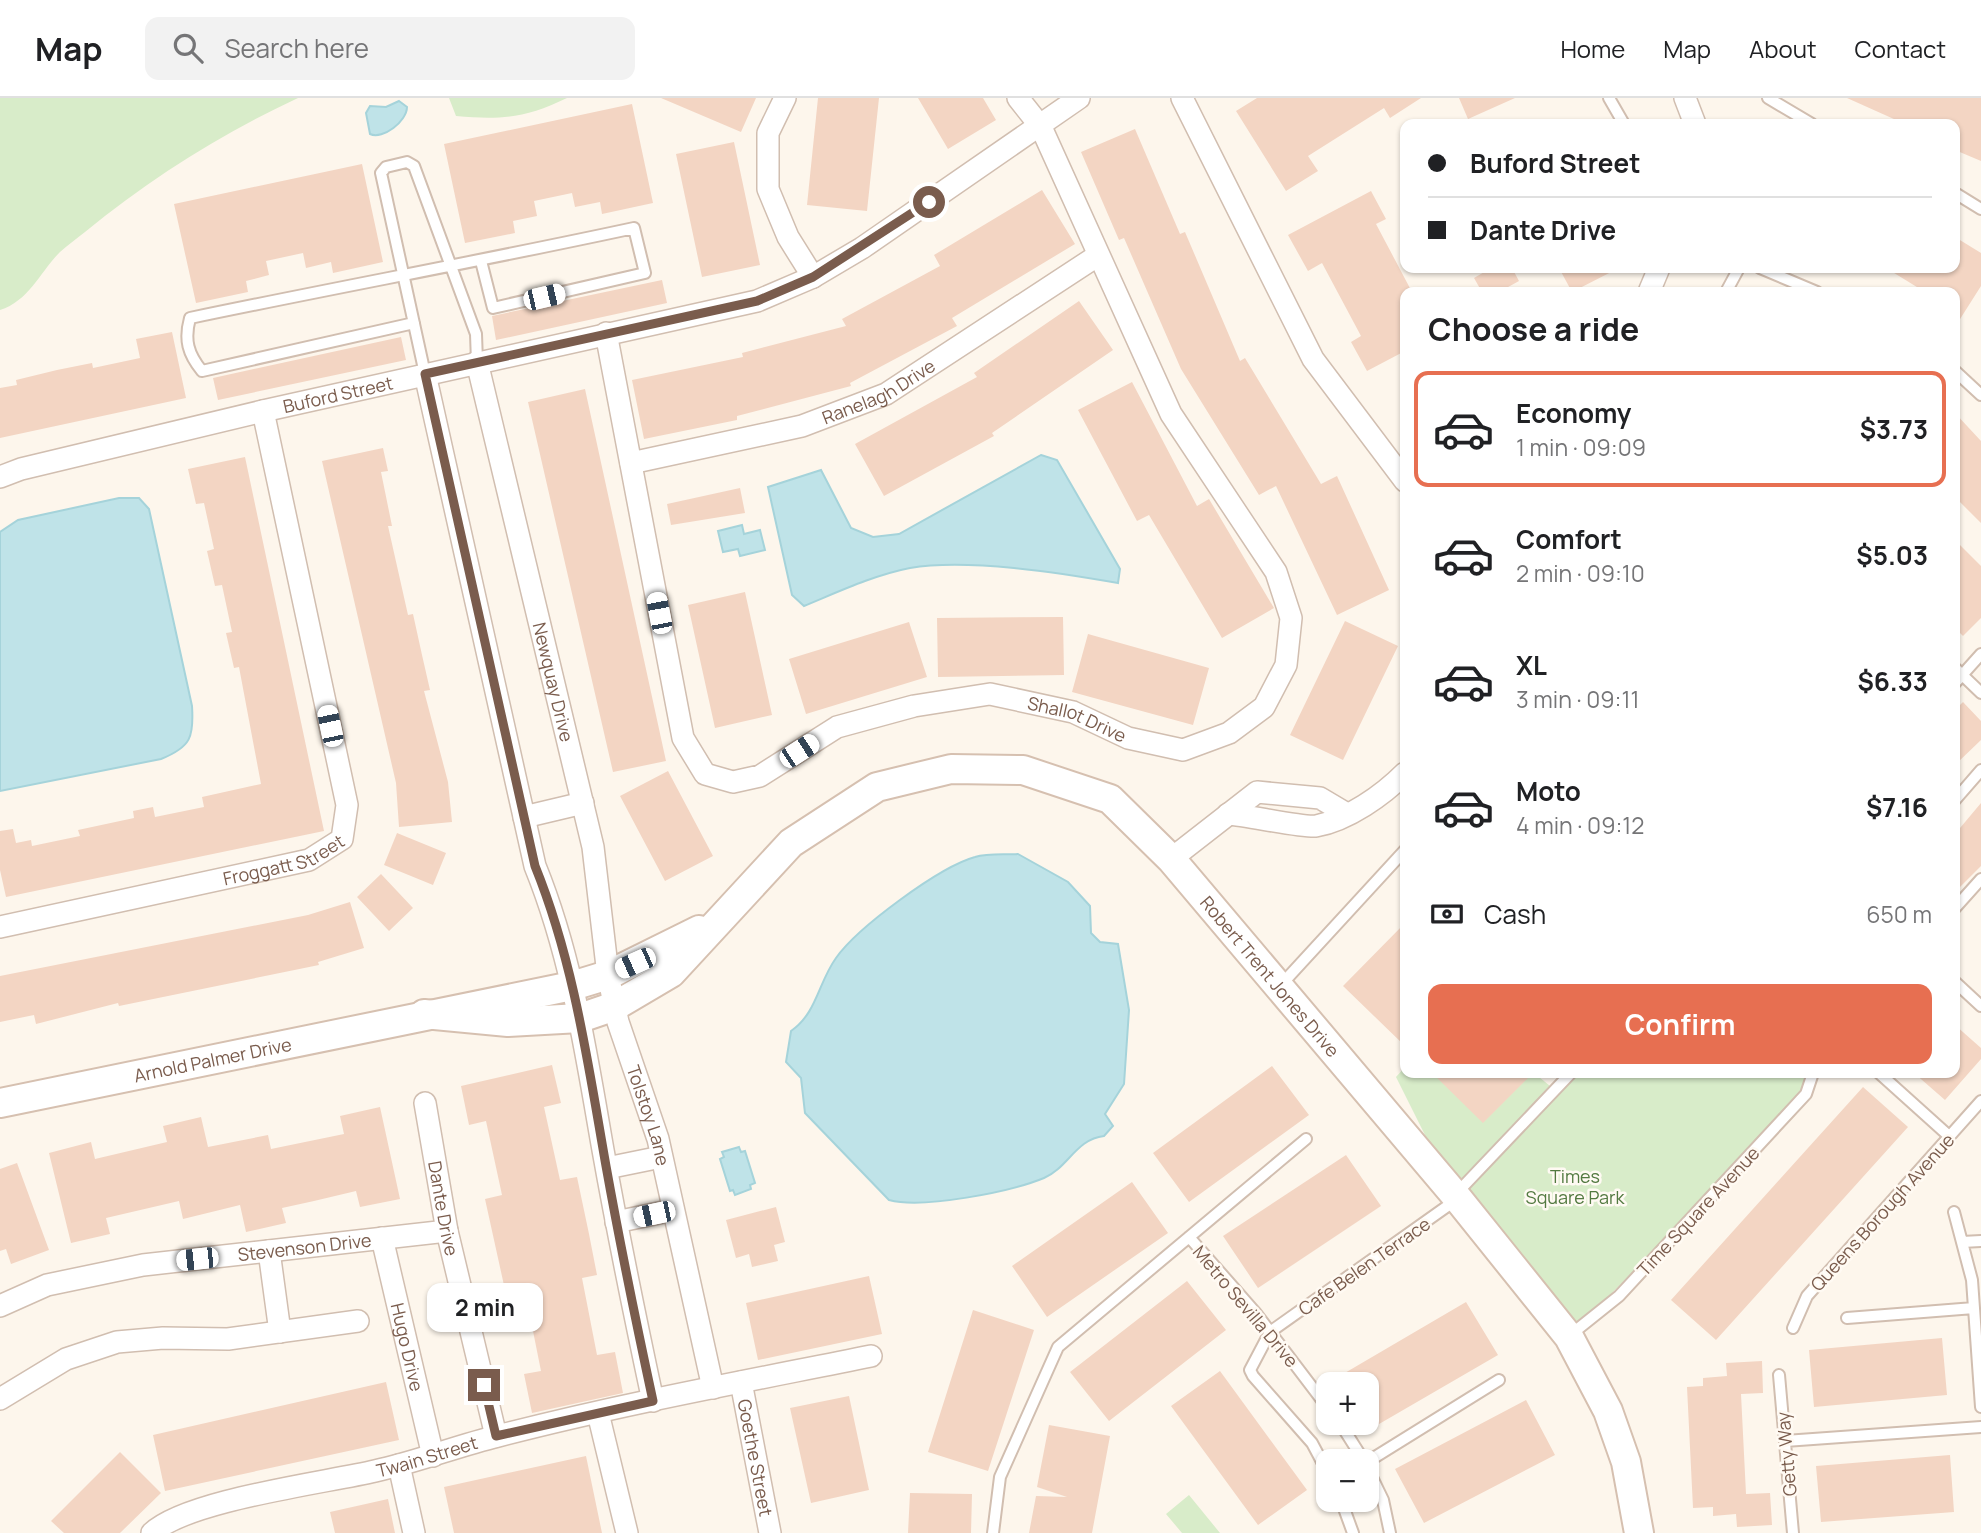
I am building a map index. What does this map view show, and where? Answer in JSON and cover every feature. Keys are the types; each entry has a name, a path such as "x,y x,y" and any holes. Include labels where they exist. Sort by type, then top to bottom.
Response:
{"street":[{"path":"785,98 768,133 768,189 788,237 813,277"},
{"name":"Shallot Drive","path":"606,333 683,738 705,774 733,782 760,776 837,727 914,706 990,694 1073,712 1128,738 1183,750 1229,733 1264,707 1286,665 1291,618 1276,572 1171,414 1097,256 1041,127 1018,98"},
{"name":"Buford Street","path":"0,477 21,469 263,411 757,301 813,277 1041,127 1079,98"},
{"path":"1685,98 1693,119"},
{"path":"1190,101 1313,359 1400,474"},
{"name":"Ranelagh Drive","path":"631,463 802,426 886,394 1097,256"},
{"name":"Newquay Drive","path":"477,362 593,847 608,975 615,1006"},
{"path":"425,374 535,866 557,922 580,1018 616,1222 653,1401"},
{"name":"Froggatt Street","path":"0,928 309,860 342,839 347,805 263,411"},
{"name":"Robert Trent Jones Drive","path":"580,1018 615,1006 671,973 791,843 877,787 951,769 1023,770 1110,799 1171,859 1280,986 1457,1197 1569,1337 1608,1411 1626,1462 1639,1533"},
{"path":"1228,814 1314,827 1347,814 1387,791 1400,778"},
{"path":"1171,859 1257,792 1320,798 1347,814"},
{"path":"1293,822 1297,795"},
{"path":"524,817 583,803"},
{"name":"Robert Trent Jones Drive","path":"608,975 667,948 726,915"},
{"name":"Arnold Palmer Drive","path":"0,1103 424,1014 572,986 608,975"},
{"name":"Tolstoy Lane","path":"615,1006 661,1157 713,1388"},
{"name":"Arnold Palmer Drive","path":"424,1014 508,1022 580,1018"},
{"name":"Dante Drive","path":"425,1103 447,1231 496,1436"},
{"path":"607,1168 661,1157"},
{"path":"616,1222 673,1210"},
{"name":"Stevenson Drive","path":"0,1306 47,1285 143,1265 447,1231"},
{"name":"Hugo Drive","path":"382,1238 433,1457"},
{"path":"269,1251 280,1332"},
{"path":"5,1389 66,1359 117,1342 163,1338 228,1339 358,1321"},
{"name":"Twain Street","path":"152,1533 162,1524 202,1508 433,1457 496,1436 872,1356"},
{"name":"Goethe Street","path":"741,1382 770,1533"},
{"path":"598,1413 626,1533"},
{"path":"399,1465 414,1533"}],"lane":[{"path":"1609,98 1621,119"},
{"path":"1768,98 1804,119"},
{"path":"425,374 381,173 386,167 407,162 414,166 476,334 477,362"},
{"path":"1960,196 1981,209"},
{"path":"414,323 201,371 190,357 186,333 190,318 403,273 450,268 481,261 634,228 645,273 494,308 481,261"},
{"path":"1772,273 1805,287"},
{"path":"1960,375 1981,394"},
{"path":"1960,672 1981,654"},
{"path":"1960,677 1981,693"},
{"path":"1960,794 1981,771"},
{"path":"1280,986 1400,855"},
{"path":"1960,902 1981,879"},
{"path":"1960,987 1981,1006"},
{"path":"1457,1197 1566,1078"},
{"name":"Time Square Avenue","path":"1569,1337 1619,1296 1806,1094 1811,1078"},
{"path":"1885,1078 1949,1136"},
{"name":"Queens Borough Avenue","path":"1793,1328 1807,1296 1981,1101"},
{"path":"993,1533 1000,1477 1058,1347 1306,1139"},
{"name":"Cafe Belen Terrace","path":"1270,1332 1457,1197"},
{"path":"1954,1212 1972,1280 1980,1360 1981,1407"},
{"name":"Metro Sevilla Drive","path":"1189,1237 1270,1332 1316,1392"},
{"path":"1962,1242 1981,1241"},
{"path":"1847,1318 1974,1308"},
{"path":"1270,1332 1250,1370 1316,1450"},
{"name":"Getty Way","path":"1779,1375 1793,1533"},
{"path":"1379,1455 1499,1380"},
{"path":"1785,1441 1981,1427"},
{"path":"1379,1490 1384,1500 1390,1533"},
{"path":"1345,1512 1353,1533"}],"green space":[{"path":"0,98 298,98 214,142 135,193 60,252 19,300 0,310"},
{"path":"449,98 567,98 526,114 487,118 456,116"},
{"name":"Times Square Park","path":"1400,1073 1400,1078 1540,1078 1555,1090 1566,1078 1808,1078 1806,1094 1569,1337 1455,1195 1396,1077"},
{"path":"1189,1495 1220,1533 1182,1533 1166,1514"}],"water":[{"path":"399,101 407,107 399,123 387,132 370,134 366,113 370,106 386,107"},
{"path":"1041,455 1057,460 1120,569 1118,583 1014,568 933,565 883,575 804,606 792,595 768,487 821,470 851,528 873,537 899,534"},
{"path":"119,498 139,498 149,509 192,706 191,733 185,745 161,759 0,791 0,532 18,520"},
{"path":"742,525 744,534 760,530 765,550 740,556 738,549 723,552 718,531"},
{"path":"1018,854 1068,882 1090,906 1091,933 1100,942 1118,944 1129,1010 1124,1084 1105,1114 1113,1126 1104,1136 1086,1142 1060,1168 1029,1183 944,1201 889,1200 805,1113 801,1078 786,1062 791,1031 800,1024 812,1007 836,958 880,915 921,885 960,863 980,856"},
{"path":"739,1147 741,1152 745,1151 755,1183 750,1185 751,1189 735,1195 733,1190 730,1191 720,1159 724,1157 722,1152"}],"building":[{"path":"661,98 756,98 741,132"},
{"path":"818,98 879,98 867,211 807,205"},
{"path":"918,98 983,98 996,120 948,149"},
{"path":"1257,98 1421,98 1390,118 1384,108 1308,156 1318,171 1286,191 1236,111"},
{"path":"1459,98 1515,98 1468,119"},
{"path":"1847,98 1981,98 1981,161 1960,152 1960,119 1894,119"},
{"path":"632,104 653,203 602,214 600,202 575,207 572,193 534,201 537,216 513,221 515,233 465,243 444,144"},
{"path":"1135,129 1180,234 1185,232 1240,361 1245,358 1321,484 1337,476 1389,590 1337,615 1276,486 1259,495 1181,369 1124,238 1119,240 1081,152"},
{"path":"734,142 760,265 702,277 676,154"},
{"path":"362,164 383,262 333,273 331,262 306,268 303,253 266,261 269,275 246,281 248,292 196,303 174,204"},
{"path":"1042,190 1075,244 952,318 957,326 850,383 851,386 737,416 737,420 644,439 632,380 743,357 742,353 846,326 842,319 940,266 934,255"},
{"path":"1371,191 1386,219 1376,224 1409,287 1400,287 1400,354 1367,371 1351,342 1361,336 1322,263 1308,271 1288,235"},
{"path":"1960,240 1981,253 1981,286 1960,319 1960,287 1917,287 1894,273 1960,273"},
{"path":"1482,273 1515,273 1519,281 1508,287 1479,287 1474,278"},
{"path":"1562,273 1609,273 1582,287 1569,287"},
{"path":"662,280 667,303 496,340 492,316"},
{"path":"1079,301 1113,350 992,433 994,436 884,496 855,444 977,377 974,373"},
{"path":"172,332 186,398 0,438 0,388 17,385 16,380 57,370 92,363 93,368 140,358 136,339"},
{"path":"401,337 406,360 218,400 213,378"},
{"path":"1132,382 1197,506 1209,499 1274,608 1222,638 1149,515 1137,521 1078,410"},
{"path":"585,389 666,761 613,772 528,402"},
{"path":"1960,418 1981,441 1981,523 1960,502"},
{"path":"383,448 388,471 381,472 392,526 388,526 408,615 413,614 430,690 424,691 448,782 452,822 399,827 396,783 322,461"},
{"path":"245,457 324,831 6,897 0,870 0,831 13,829 16,843 31,840 32,846 80,836 78,830 134,818 133,811 153,807 155,817 204,807 202,797 261,784 239,667 234,668 226,633 232,632 222,585 215,586 207,551 214,549 204,503 196,504 188,469"},
{"path":"740,488 745,513 671,525 667,504"},
{"path":"1960,545 1981,566 1981,618 1963,636 1960,633"},
{"path":"745,592 772,715 715,728 688,605"},
{"path":"1063,617 1064,675 938,677 937,618"},
{"path":"1345,621 1398,646 1343,760 1290,735"},
{"path":"909,622 927,677 806,714 789,659"},
{"path":"1088,634 1209,668 1193,725 1072,692"},
{"path":"1963,702 1981,721 1981,740 1960,760 1960,705"},
{"path":"668,771 713,856 665,881 620,796"},
{"path":"1981,803 1981,866 1960,887 1960,828"},
{"path":"397,833 446,853 433,885 384,865"},
{"path":"381,874 413,908 389,931 357,897"},
{"path":"350,902 364,948 318,962 319,965 119,1006 118,1003 36,1024 34,1015 0,1022 0,976 308,915"},
{"path":"1400,928 1400,1041 1343,986"},
{"path":"1960,1029 1981,1048 1981,1059 1945,1100 1920,1078 1960,1078"},
{"path":"552,1065 561,1103 544,1107 560,1180 577,1177 597,1275 582,1278 597,1355 615,1352 623,1393 532,1413 524,1374 541,1371 526,1296 507,1299 485,1199 502,1195 486,1121 469,1125 461,1086"},
{"path":"1272,1066 1309,1115 1189,1202 1153,1153"},
{"path":"1437,1078 1528,1078 1483,1123"},
{"path":"1863,1087 1908,1127 1716,1340 1671,1300"},
{"path":"380,1107 400,1199 360,1207 356,1191 282,1208 286,1223 246,1232 240,1205 183,1219 179,1201 106,1218 110,1234 71,1243 49,1153 91,1142 95,1159 167,1142 163,1126 201,1117 208,1147 268,1135 271,1149 344,1134 340,1116"},
{"path":"1346,1155 1381,1206 1258,1288 1223,1236"},
{"path":"17,1163 49,1250 11,1264 6,1249 0,1251 0,1169"},
{"path":"1132,1182 1168,1233 1047,1317 1012,1266"},
{"path":"776,1207 785,1242 774,1245 778,1261 752,1267 749,1254 736,1258 726,1220"},
{"path":"869,1276 882,1334 758,1360 746,1303"},
{"path":"1187,1281 1226,1330 1109,1421 1070,1372"},
{"path":"1466,1302 1498,1355 1379,1424 1379,1372 1346,1372"},
{"path":"973,1310 1034,1330 988,1471 928,1452"},
{"path":"1942,1338 1947,1395 1814,1407 1809,1350"},
{"path":"1762,1361 1763,1393 1741,1394 1746,1494 1770,1493 1772,1525 1737,1527 1736,1514 1713,1516 1713,1507 1693,1508 1687,1387 1703,1386 1703,1378 1727,1376 1726,1363"},
{"path":"1220,1371 1307,1490 1258,1525 1171,1406"},
{"path":"386,1382 399,1440 165,1491 153,1435"},
{"path":"849,1396 869,1490 811,1503 790,1408"},
{"path":"1526,1400 1555,1455 1424,1523 1395,1469"},
{"path":"1049,1425 1110,1436 1092,1533 1029,1533 1036,1496 1067,1497 1037,1487"},
{"path":"120,1452 161,1493 120,1533 64,1533 51,1521"},
{"path":"1950,1455 1954,1512 1821,1522 1816,1466"},
{"path":"586,1456 602,1533 454,1533 444,1487"},
{"path":"910,1493 972,1494 971,1533 908,1533"},
{"path":"388,1499 395,1533 335,1533 330,1512"}],"route":[{"path":"484,1385 496,1436 653,1401 623,1260 580,1018 557,922 535,866 425,374 757,301 813,277 862,248 929,202"}]}
